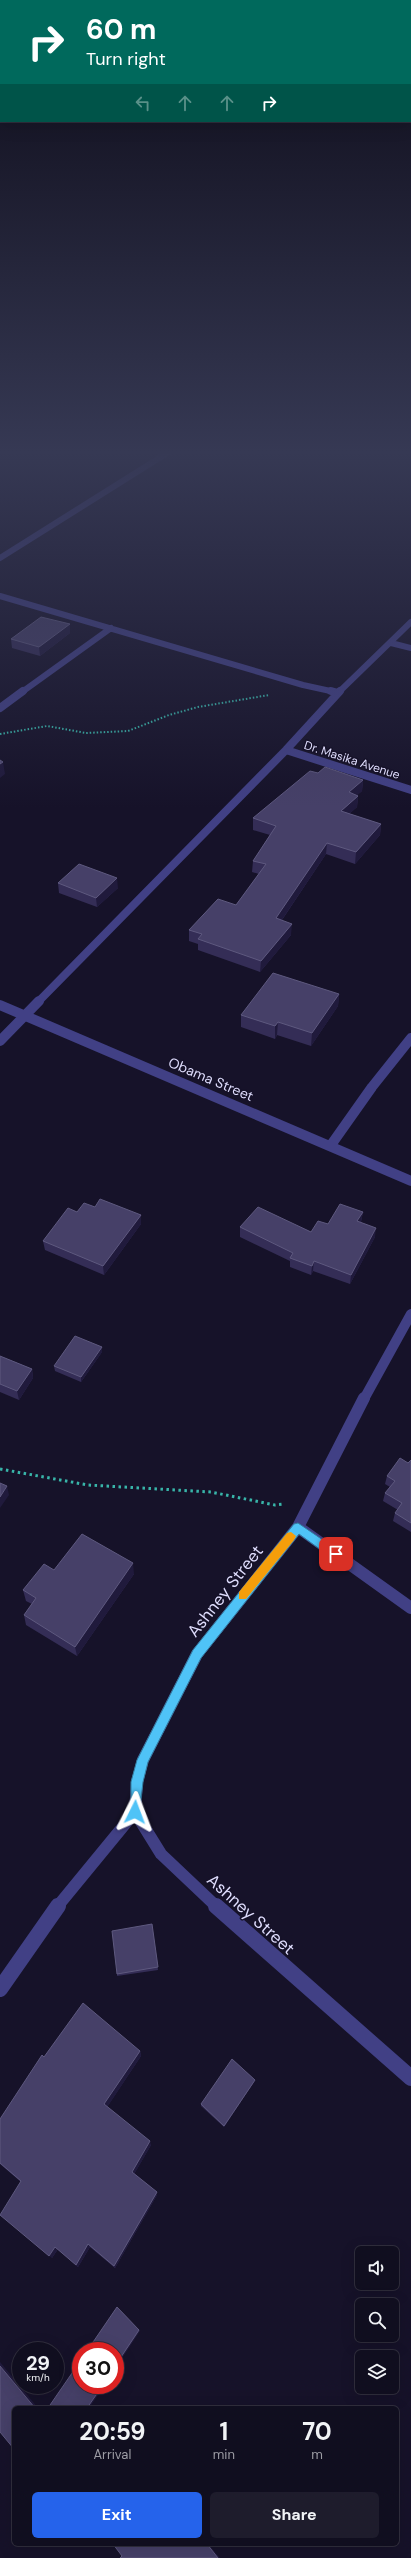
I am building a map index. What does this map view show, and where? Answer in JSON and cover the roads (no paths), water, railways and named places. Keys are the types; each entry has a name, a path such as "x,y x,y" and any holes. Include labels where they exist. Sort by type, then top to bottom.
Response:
{"street":[{"path":"0,596 303,685 338,693"},
{"path":"0,1041 286,750 338,693 411,622"},
{"path":"0,708 111,628"},
{"path":"391,643 411,648"},
{"name":"Dr. Masika Avenue","path":"286,750 411,790"},
{"name":"Obama Street","path":"0,1005 331,1145 411,1181"},
{"path":"331,1145 372,1087 411,1038"},
{"name":"Ashney Street","path":"411,1314 372,1383 298,1527 197,1654 143,1760 137,1782 135,1812 161,1854 242,1931 411,2078"},
{"path":"298,1527 411,1608"},
{"path":"0,1989 46,1921 135,1812"}]}
